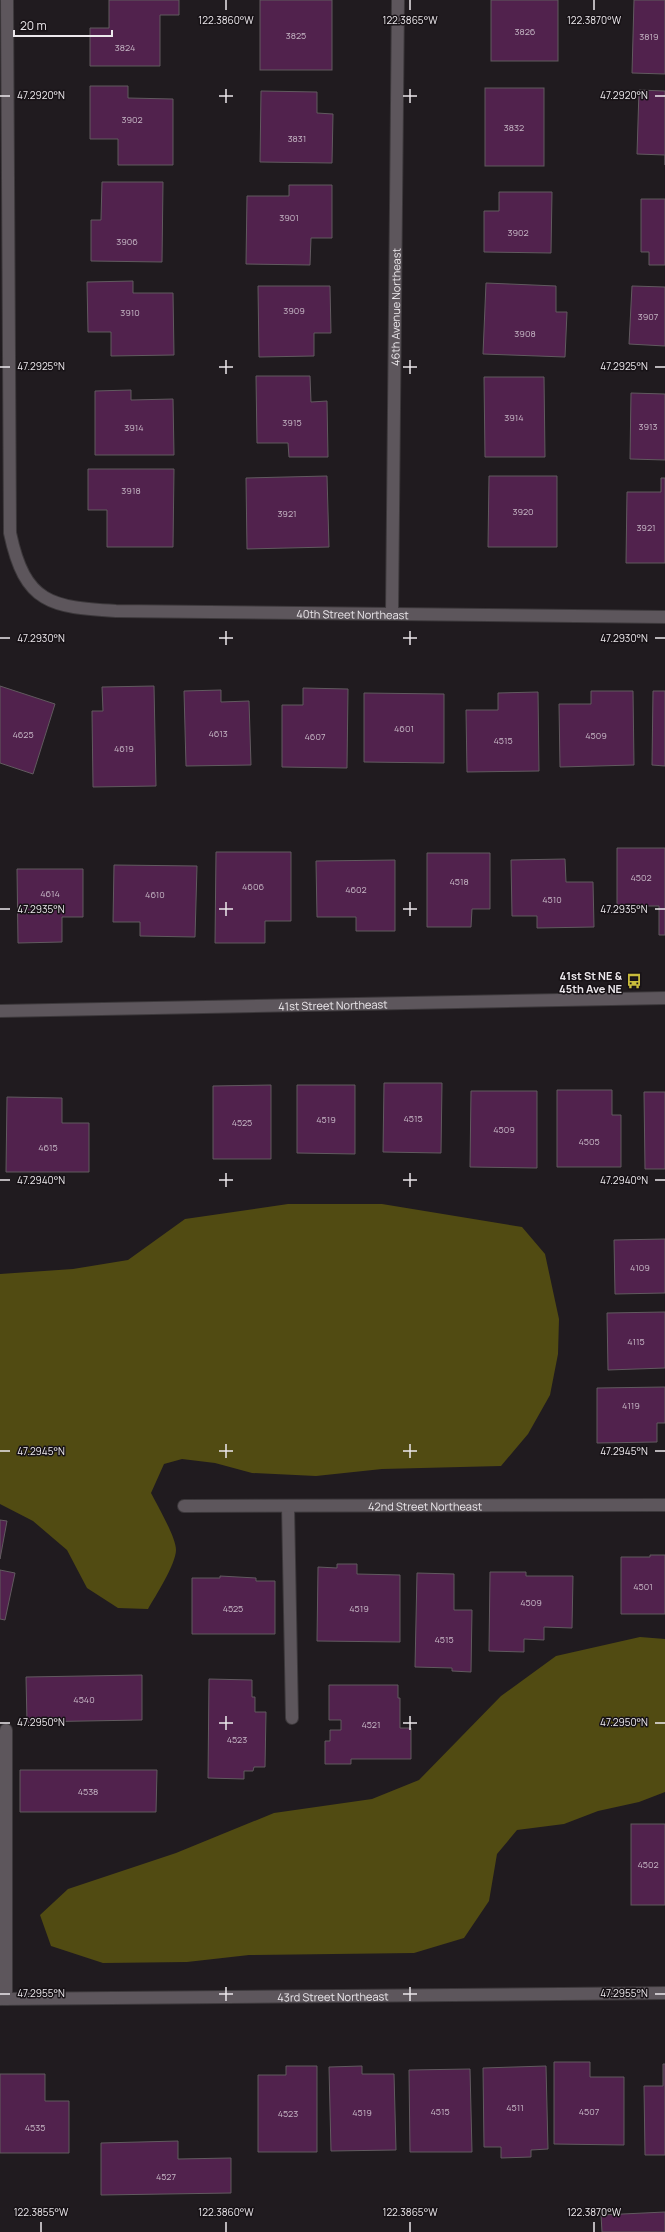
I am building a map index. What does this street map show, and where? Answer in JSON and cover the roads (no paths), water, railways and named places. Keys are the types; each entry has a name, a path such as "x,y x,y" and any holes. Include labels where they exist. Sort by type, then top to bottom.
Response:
{"street":[{"name":"40th Street Northeast","path":"7,0 10,533 14,551 29,583 42,597 72,608 116,612 665,617"},
{"name":"46th Avenue Northeast","path":"392,614 398,0"},
{"name":"41st Street Northeast","path":"0,1011 665,998"},
{"name":"42nd Street Northeast","path":"184,1506 665,1505"},
{"path":"288,1506 292,1718"},
{"path":"3,1999 6,1730"},
{"name":"43rd Street Northeast","path":"3,1999 665,1993"}],"place":[{"name":"41st St NE & 45th Ave NE","path":"634,981"}]}
